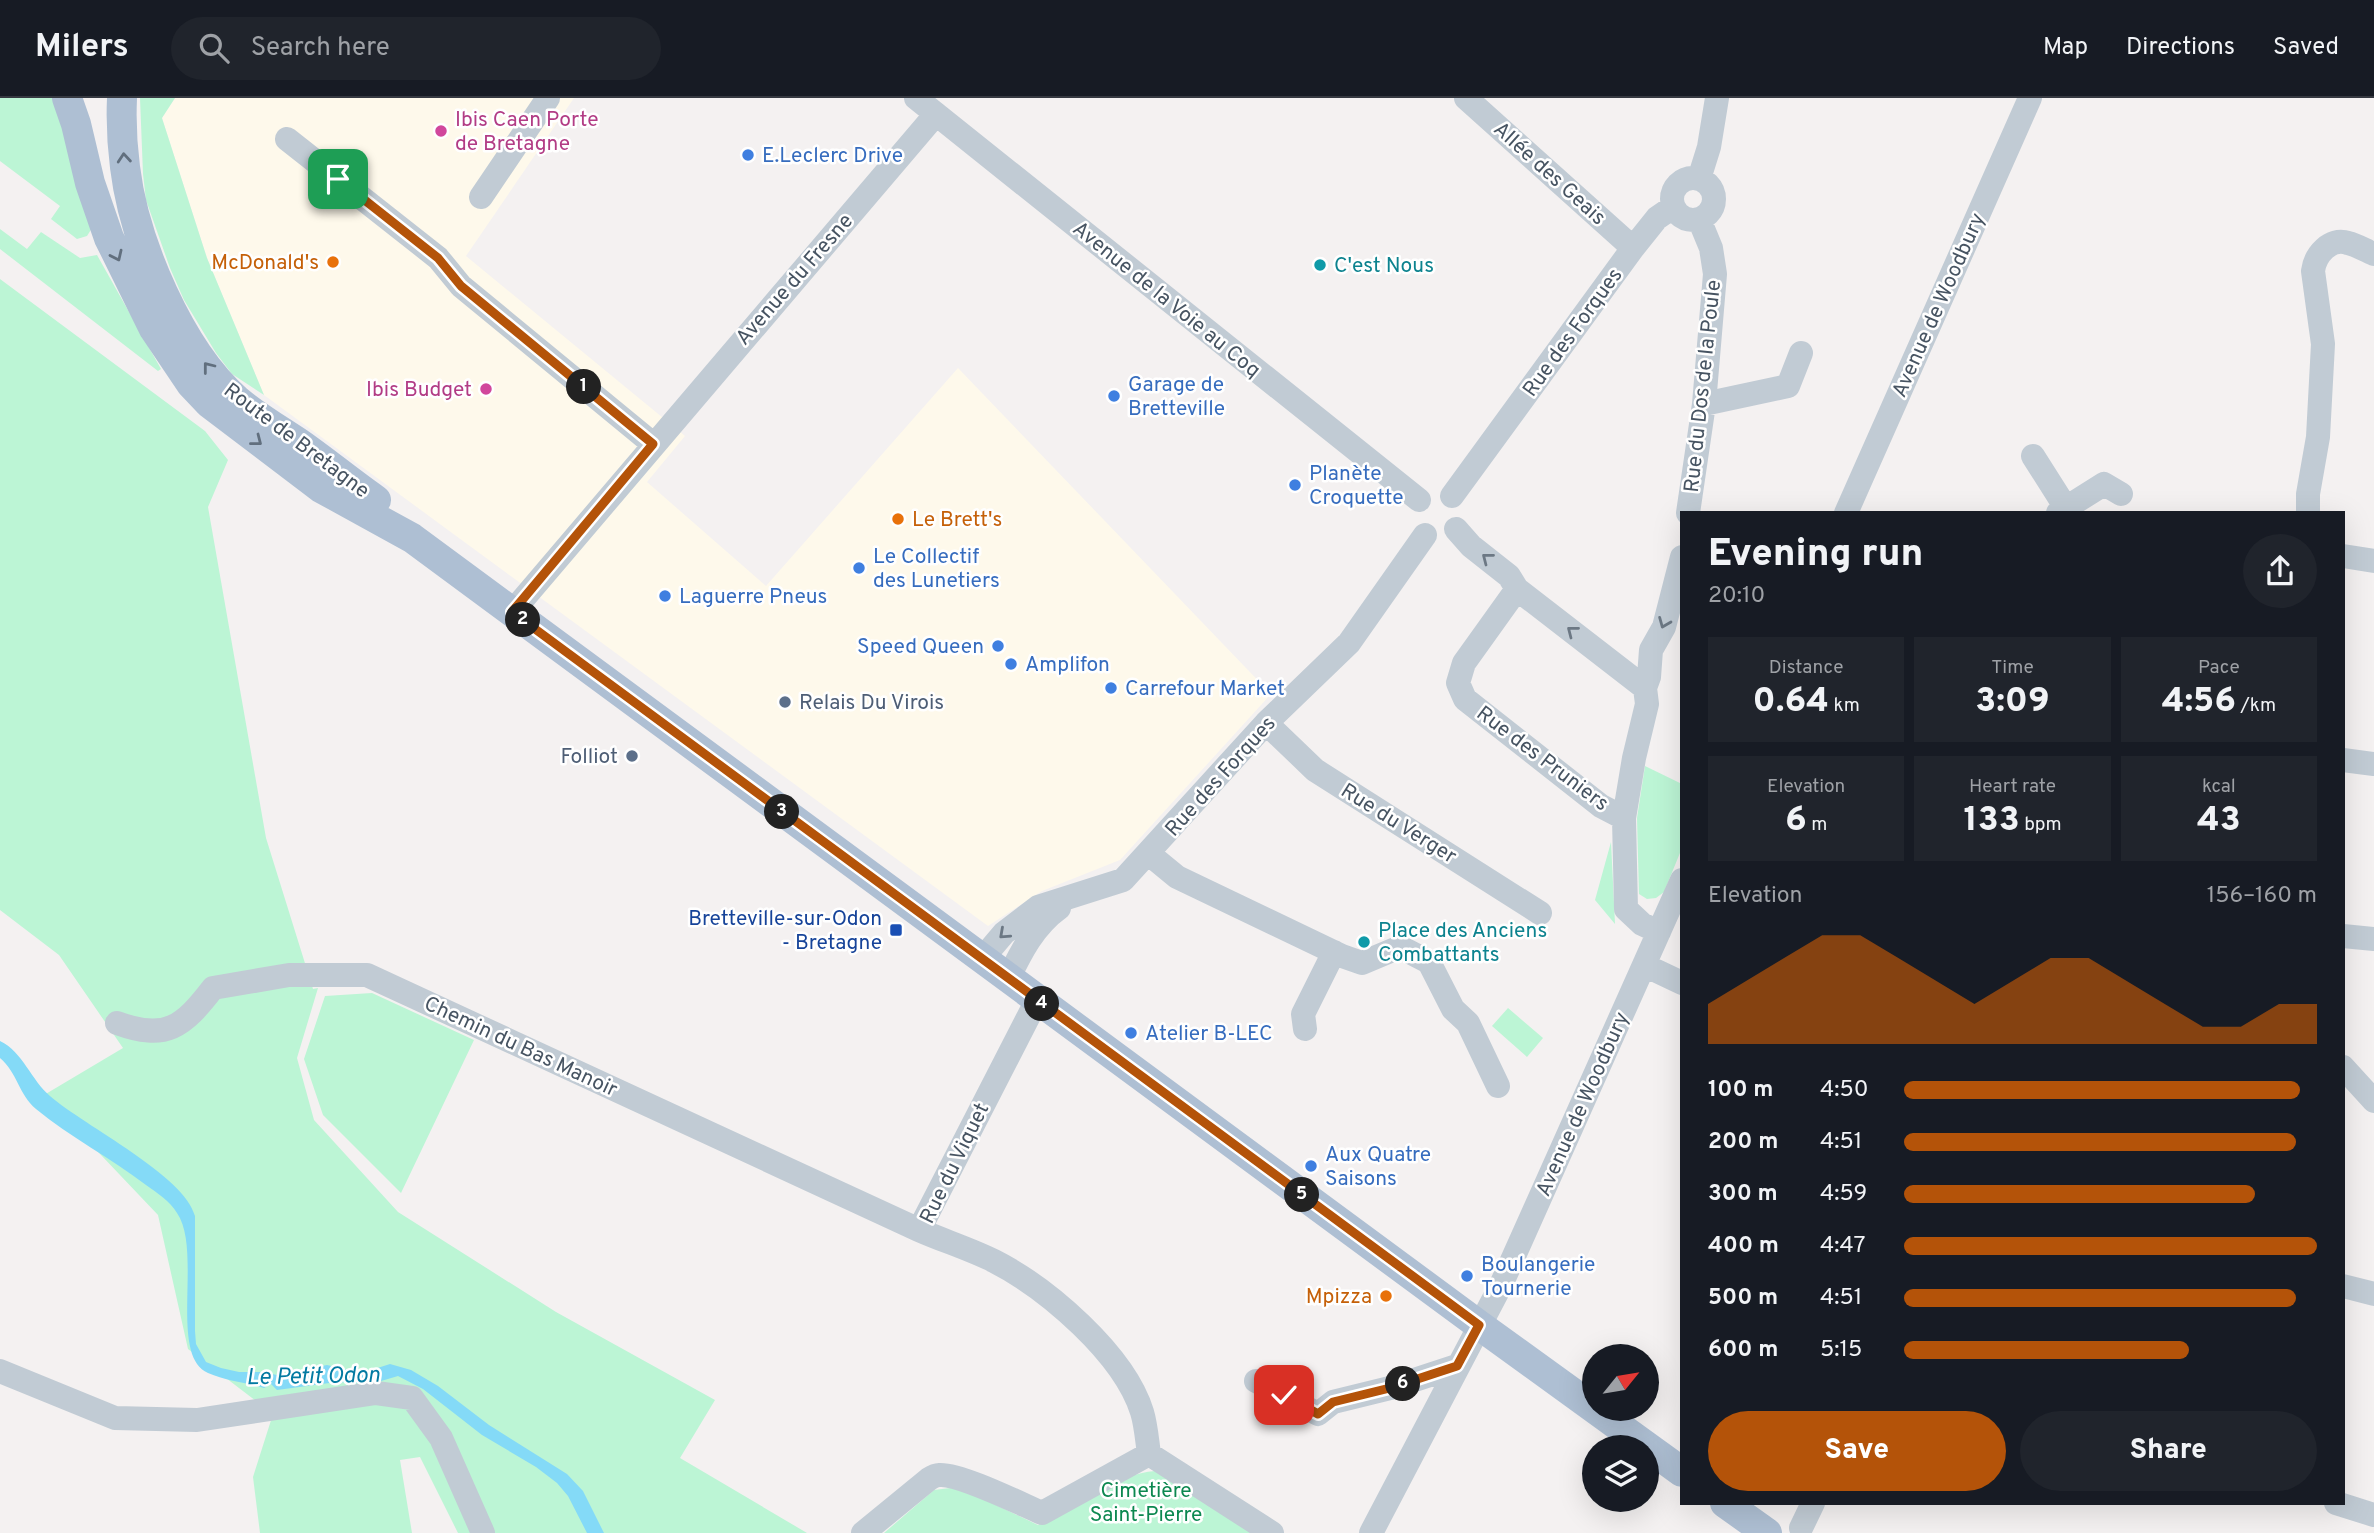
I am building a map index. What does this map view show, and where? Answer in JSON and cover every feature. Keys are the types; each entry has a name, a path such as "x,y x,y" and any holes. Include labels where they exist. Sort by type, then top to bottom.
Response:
{"main road":[{"name":"Route de Bretagne","path":"67,98 90,183 109,238 154,329 191,384 209,403 321,488 412,538 1008,979 1680,1471"},
{"name":"Route de Bretagne","path":"122,98 121,129 125,170 135,214 149,258 172,311 193,347 236,399 384,506 412,538"},
{"path":"1728,1505 1767,1533"}],"street":[{"path":"481,197 548,98"},
{"name":"Avenue de la Voie au Coq","path":"916,98 1419,500"},
{"name":"Allée des Geais","path":"1466,98 1633,248"},
{"path":"1699,179 1709,147 1717,98"},
{"name":"Avenue de Woodbury","path":"1847,511 2030,98"},
{"name":"Avenue du Fresne","path":"512,612 936,114"},
{"path":"287,139 438,258 461,286 653,444"},
{"path":"1689,178 1699,179 1709,187 1714,199 1709,212 1699,219 1686,219 1678,215 1672,198 1677,185 1689,178"},
{"name":"Rue des Forques","path":"1452,496 1633,248 1657,218 1673,207"},
{"name":"Rue du Dos de la Poule","path":"1688,511 1704,404 1715,274 1710,248 1699,219"},
{"path":"2308,511 2308,494 2318,437 2323,344 2314,263 2324,249 2339,242 2346,242 2374,254"},
{"path":"1704,404 1788,386 1801,353"},
{"path":"2033,456 2062,510 2104,484 2122,494"},
{"path":"1436,491 1452,496 1458,502 1461,514 1456,529 1443,537 1425,535 1414,519 1419,500 1436,491"},
{"path":"1456,529 1509,576 1517,589 1645,688"},
{"name":"Rue des Forques","path":"982,959 1004,933 1038,907 1123,880 1266,723 1349,643 1425,535"},
{"path":"2345,556 2374,561"},
{"path":"1680,565 1664,627 1651,650 1645,688 1647,704 1624,818 1626,909 1642,924 1651,949 1680,982"},
{"name":"Rue des Pruniers","path":"1517,589 1464,663 1458,682 1465,699 1601,806 1624,818"},
{"path":"1613,663 1638,658 1651,650"},
{"name":"Rue du Verger","path":"1266,723 1315,770 1540,913"},
{"path":"2345,760 2374,764"},
{"path":"1149,854 1177,877 1362,963 1400,947 1429,962 1453,1009 1468,1024 1498,1086"},
{"name":"Avenue de Woodbury","path":"1371,1533 1501,1285 1680,884"},
{"name":"Rue des Forques","path":"1008,979 1028,940 1040,925 1076,895"},
{"path":"2345,936 2374,939"},
{"path":"1651,949 1680,964"},
{"path":"1305,1029 1303,1014 1334,952"},
{"name":"Chemin du Bas Manoir","path":"117,1023 141,1031 168,1029 192,1015 213,988 289,975 367,975 919,1230"},
{"name":"Rue du Viquet","path":"1037,1000 919,1230 994,1261 1021,1277 1056,1304 1102,1346 1128,1381 1142,1412 1149,1454"},
{"path":"2345,1069 2374,1101"},
{"path":"2345,1287 2374,1294"},
{"path":"1256,1381 1318,1414 1333,1402 1390,1388 1457,1366"},
{"path":"0,1371 115,1418 197,1420 376,1393 412,1398 441,1438 483,1533"},
{"path":"863,1533 929,1479 940,1475 993,1491 1042,1513 1149,1454 1272,1533"},
{"path":"1801,1528 1812,1505"},
{"path":"2342,1505 2374,1515"}],"shaded area":[{"path":"175,98 574,98 466,256 685,436 647,482 766,586 958,368 1271,694 1120,860 1042,891 988,926 264,395 207,258 162,118"}],"green space":[{"path":"0,98 54,98 92,228 87,236 77,239 51,219 60,206 0,161"},
{"path":"140,98 175,98 162,118 207,258 264,395 232,374 216,353 184,300 170,268 146,200"},
{"path":"0,229 27,249 41,232 80,258 97,255 161,369 158,371 0,249"},
{"path":"0,279 205,431 228,460 208,507 266,838 313,989 318,988 297,1058 314,1120 398,1212 556,1312 715,1400 680,1458 807,1533 458,1533 420,1457 400,1460 412,1533 260,1533 253,1477 273,1414 188,1349 158,1215 44,1095 123,1048 59,955 0,910"},
{"path":"1645,766 1680,783 1680,853 1664,892 1656,898 1647,899 1639,894 1637,818"},
{"path":"1611,842 1615,924 1595,900"},
{"path":"372,993 474,1040 401,1193 323,1115 304,1059 325,996"},
{"path":"1508,1008 1543,1038 1527,1057 1492,1026"},
{"name":"Cimetière Saint-Pierre","path":"1155,1471 1259,1533 884,1533 934,1490 958,1487 1038,1525 1111,1484"}],"water":[{"name":"Le Petit Odon","path":"0,1041 15,1052 50,1096 154,1168 187,1200 195,1216 196,1344 206,1362 239,1372 277,1375 327,1365 362,1373 390,1364 411,1370 438,1386 489,1425 567,1474 583,1491 604,1533 587,1533 568,1496 557,1483 536,1467 482,1435 423,1389 398,1376 371,1384 337,1382 277,1390 271,1384 264,1388 208,1373 196,1363 190,1346 187,1325 187,1251 184,1230 177,1213 159,1194 36,1109 0,1058"}],"place":[{"name":"Ibis Caen Porte de Bretagne","path":"441,131"},
{"name":"E.Leclerc Drive","path":"748,155"},
{"name":"McDonald's","path":"333,262"},
{"name":"C'est Nous","path":"1320,265"},
{"name":"Ibis Budget","path":"486,389"},
{"name":"Garage de Bretteville","path":"1114,396"},
{"name":"Planète Croquette","path":"1295,485"},
{"name":"Le Brett's","path":"898,519"},
{"name":"Le Collectif des Lunetiers","path":"859,568"},
{"name":"Laguerre Pneus","path":"665,596"},
{"name":"Speed Queen","path":"998,646"},
{"name":"Amplifon","path":"1011,664"},
{"name":"Carrefour Market","path":"1111,688"},
{"name":"Relais Du Virois","path":"785,702"},
{"name":"Folliot","path":"632,756"},
{"name":"Bretteville-sur-Odon - Bretagne","path":"896,930"},
{"name":"Place des Anciens Combattants","path":"1364,942"},
{"name":"Atelier B-LEC","path":"1131,1033"},
{"name":"Aux Quatre Saisons","path":"1311,1166"},
{"name":"Boulangerie Tournerie","path":"1467,1276"},
{"name":"Mpizza","path":"1386,1296"}],"route":[{"path":"338,179 438,258 461,286 653,444 512,612 1479,1325 1457,1366 1434,1375 1333,1402 1318,1414 1284,1395"}]}
